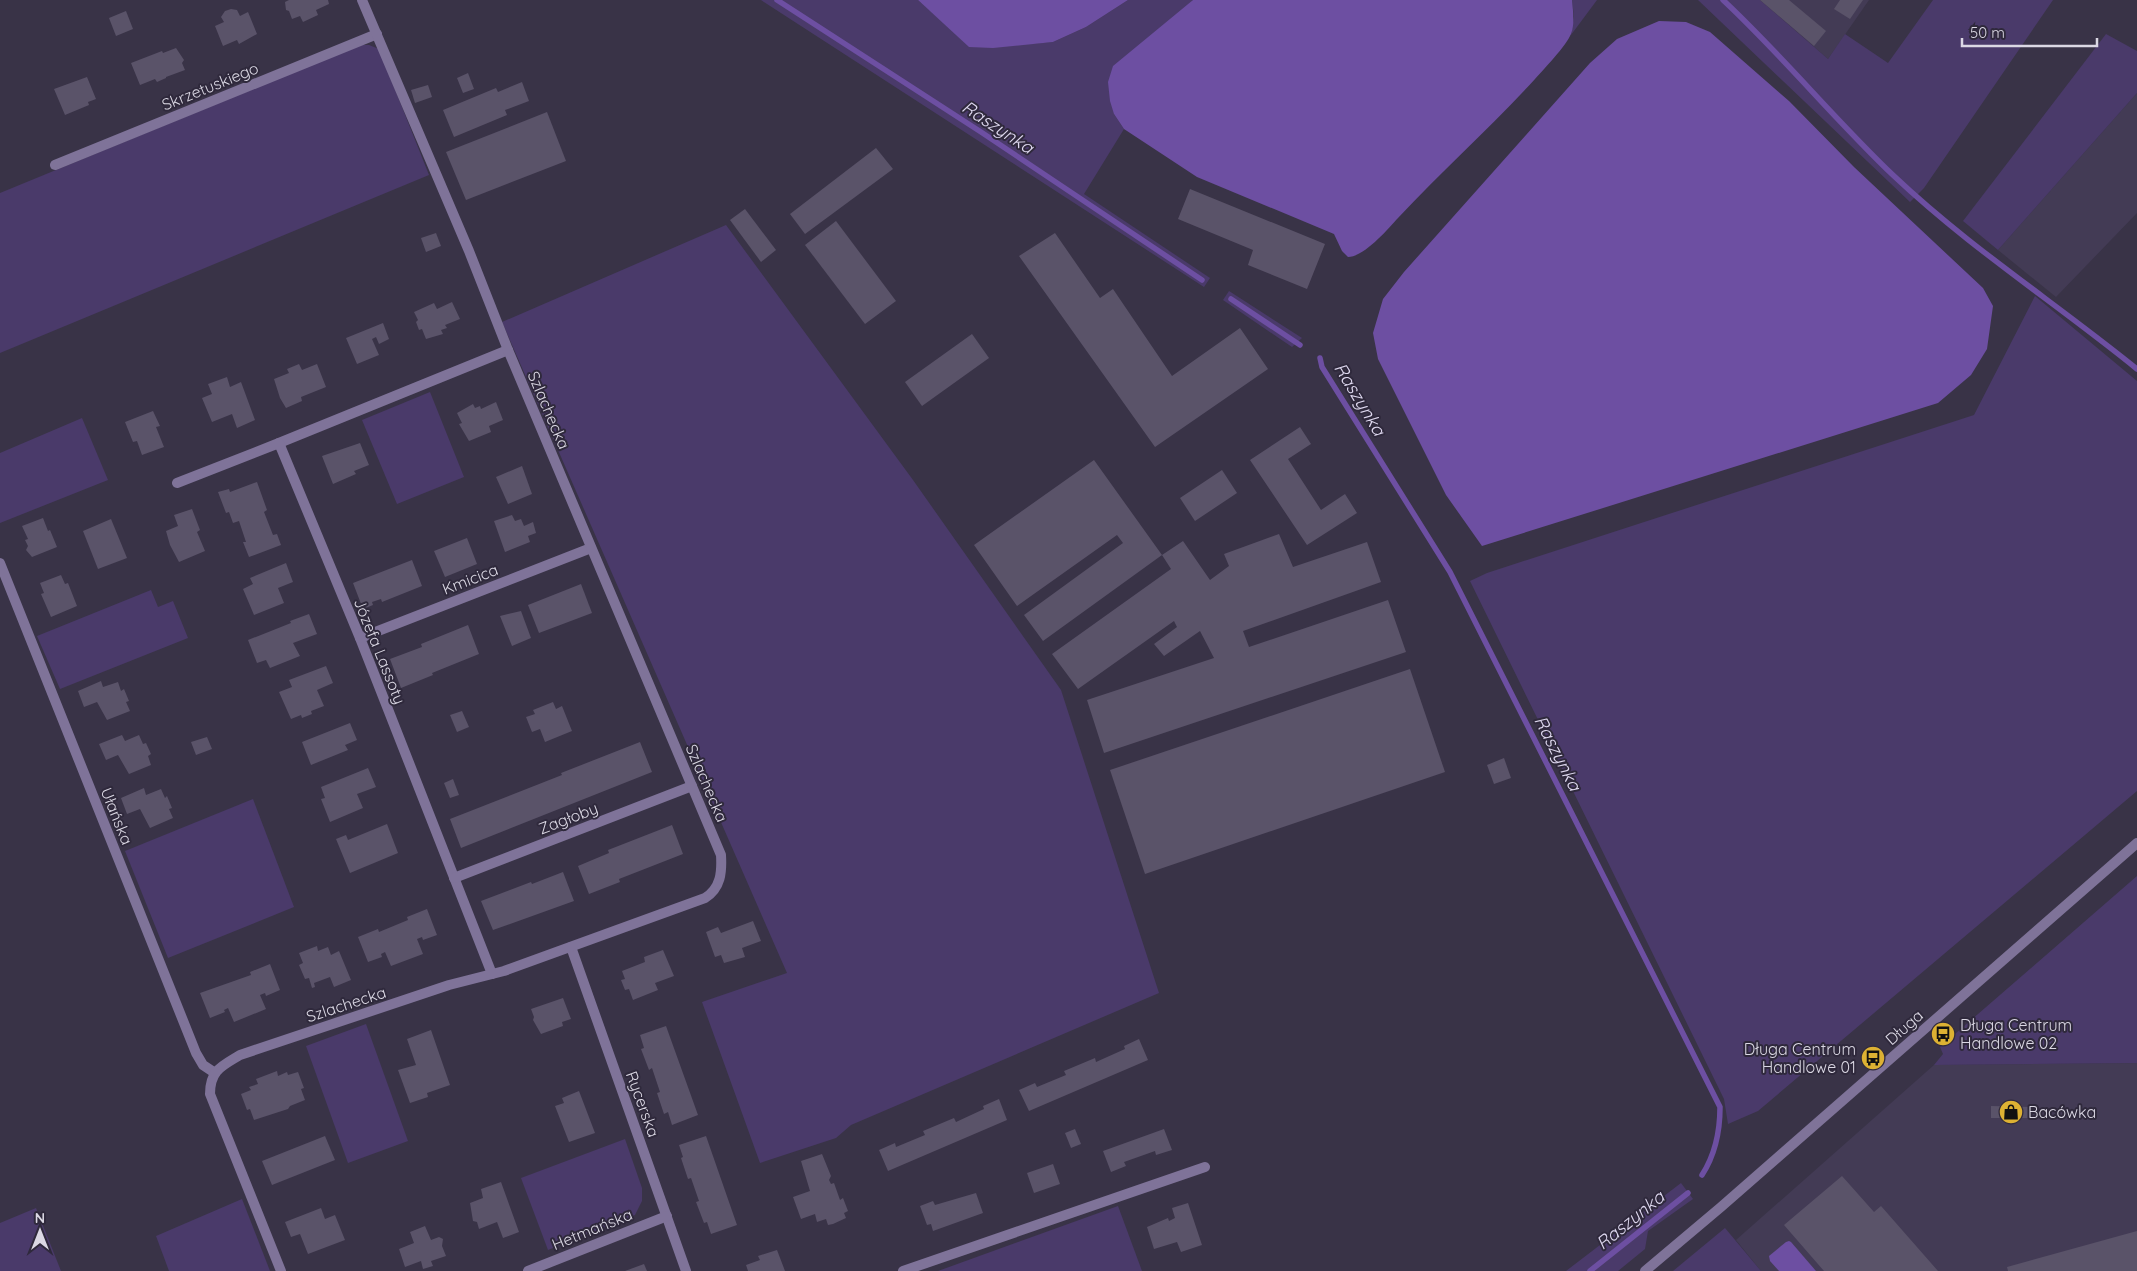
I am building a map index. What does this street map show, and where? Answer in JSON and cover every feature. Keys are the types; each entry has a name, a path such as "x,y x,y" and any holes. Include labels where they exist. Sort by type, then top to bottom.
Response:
{"street":[{"name":"Szlachecka","path":"214,1073 240,1055 449,985 492,974 705,898 710,895 719,883 722,867 721,855 508,350 470,251 362,0"},
{"name":"Skrzetuskiego","path":"55,165 377,34"},
{"path":"177,483 508,350"},
{"name":"Józefa Lassoty","path":"279,443 360,638 492,974"},
{"name":"Kmicica","path":"360,638 591,548"},
{"name":"Ułańska","path":"0,564 196,1053 203,1065 214,1073"},
{"name":"Zagłoby","path":"454,878 692,786"},
{"name":"Długa","path":"1645,1271 1721,1208 2137,843"},
{"name":"Rycerska","path":"571,947 686,1271"},
{"path":"214,1073 210,1084 210,1094 214,1107 281,1271"},
{"path":"903,1271 1205,1167"},
{"name":"Hetmańska","path":"528,1271 667,1216"}],"shaded area":[{"path":"761,0 918,0 937,17 1030,44 1053,42 1086,27 1128,0 1193,0 1182,12 1114,114 1124,129 1084,194 1210,278 1204,287"},
{"path":"918,0 1128,0 1086,27 1053,42 993,48 969,47"},
{"path":"1193,0 1572,0 1573,22 1571,34 1565,45 1518,97 1375,242 1361,253 1348,257 1342,251 1334,234 1197,177 1124,129 1114,114 1110,101 1108,82 1113,66"},
{"path":"1572,0 1597,0 1571,35 1574,17"},
{"path":"1698,0 1760,0 1828,59 1845,34 1888,63 1933,0 2053,0 1924,188 1910,202"},
{"path":"1760,0 1869,0 1828,59"},
{"path":"1659,21 1686,22 1710,32 1789,101 1854,167 1983,288 1993,306 1987,349 1971,375 1938,403 1482,546 1446,495 1378,359 1373,333 1383,299 1404,272 1590,63 1617,39"},
{"path":"2106,34 2137,51 2137,93 1998,250 1963,221"},
{"path":"360,45 369,45 379,49 429,175 0,353 0,193"},
{"path":"2137,93 2137,213 2056,297 1998,250"},
{"path":"726,225 913,480 1061,690 1159,993 851,1125 836,1138 760,1163 702,1002 787,973 502,322"},
{"path":"1229,291 1302,338 1292,347 1223,300"},
{"path":"2035,296 2137,381 2137,791 1758,1111 1728,1124 1724,1099 1470,581 1487,573 1974,415"},
{"path":"430,392 464,477 397,504 362,420"},
{"path":"82,418 108,480 0,523 0,453"},
{"path":"151,590 158,607 173,601 188,638 60,689 37,636"},
{"path":"253,799 294,907 168,958 125,851"},
{"path":"2137,876 2137,1063 1934,1065 1943,1054 1940,1047"},
{"path":"366,1024 408,1141 348,1163 306,1046"},
{"path":"2137,1063 2137,1271 1761,1271 1736,1240 1934,1065"},
{"path":"625,1139 642,1188 642,1201 635,1215 548,1250 521,1178"},
{"path":"1681,1183 1693,1199 1648,1231 1645,1249 1618,1271 1566,1271"},
{"path":"242,1199 270,1271 169,1271 156,1236"},
{"path":"1118,1206 1142,1271 938,1271"},
{"path":"36,1208 61,1271 0,1271 0,1223"},
{"path":"1725,1228 1761,1271 1673,1271"},
{"path":"1789,1241 1816,1271 1779,1271 1770,1261 1769,1256"}],"building":[{"path":"289,0 328,0 329,4 316,10 318,15 303,22 300,16 292,19 289,11 286,10 285,2"},
{"path":"1760,0 1789,0 1826,31 1814,46"},
{"path":"1840,0 1863,0 1850,19 1834,9"},
{"path":"237,10 240,16 248,12 257,34 239,44 237,40 223,46 215,26 224,22 221,17 225,11"},
{"path":"126,11 133,29 116,36 109,18"},
{"path":"176,48 184,60 182,63 185,70 157,82 155,79 140,85 131,63 162,51 163,53"},
{"path":"468,73 474,89 463,93 457,78"},
{"path":"87,77 96,99 88,102 89,105 65,115 54,89"},
{"path":"522,82 529,101 505,110 507,115 454,137 443,110 496,88 498,92"},
{"path":"428,85 432,97 415,103 411,90"},
{"path":"547,112 566,161 466,200 446,152"},
{"path":"876,148 893,169 805,234 790,214"},
{"path":"1190,189 1325,244 1307,289 1248,265 1253,250 1178,219"},
{"path":"745,209 776,250 761,262 730,220"},
{"path":"836,221 896,301 865,324 805,245"},
{"path":"436,233 441,246 426,252 421,238"},
{"path":"1055,233 1100,298 1113,289 1172,376 1240,328 1268,369 1155,447 1019,256"},
{"path":"452,302 460,319 445,325 447,328 441,330 443,334 426,339 422,329 419,330 416,322 418,320 414,312 434,303 437,309"},
{"path":"383,323 389,339 379,344 376,337 372,339 379,355 357,364 346,338"},
{"path":"972,334 989,358 922,406 905,382"},
{"path":"299,364 302,370 317,364 326,387 301,397 302,401 286,408 280,398 274,379 289,373 287,369"},
{"path":"227,377 230,387 241,382 255,420 237,428 232,414 212,422 202,398 212,394 208,384"},
{"path":"496,402 503,420 489,426 491,432 469,441 459,424 462,423 457,413 473,404 475,408 480,406 481,409"},
{"path":"153,411 160,426 156,427 164,447 142,455 137,441 133,442 125,422"},
{"path":"1300,427 1311,444 1288,459 1321,510 1345,494 1357,513 1307,545 1250,460"},
{"path":"360,443 369,465 354,471 356,474 333,484 322,456"},
{"path":"1094,460 1162,555 1043,641 1024,615 1123,543 1117,535 1017,606 974,545"},
{"path":"522,466 532,494 508,504 496,477"},
{"path":"1222,470 1237,493 1195,521 1180,498"},
{"path":"257,482 267,510 264,512 273,535 277,534 281,545 249,557 243,542 246,542 239,521 233,523 229,512 226,513 218,492 229,489 230,492"},
{"path":"192,509 200,530 197,532 205,551 179,562 170,545 166,531 178,526 174,515"},
{"path":"512,515 515,521 521,519 524,526 533,522 536,533 528,536 530,542 505,552 494,521"},
{"path":"43,518 57,547 32,557 26,550 28,546 25,540 28,539 22,526"},
{"path":"111,519 127,558 98,569 83,531"},
{"path":"1279,534 1293,567 1367,542 1381,582 1243,631 1249,647 1388,600 1406,652 1104,753 1087,700 1214,658 1200,631 1164,656 1154,644 1177,627 1174,621 1078,689 1052,654 1171,569 1162,555 1183,541 1210,580 1229,566 1224,554"},
{"path":"467,538 477,564 445,577 434,551"},
{"path":"412,560 422,586 382,602 381,599 372,602 373,605 363,609 353,583"},
{"path":"286,563 293,582 278,588 284,603 254,615 243,589 253,584 250,578"},
{"path":"61,575 65,584 68,583 77,606 51,617 41,594 44,593 40,583"},
{"path":"581,584 592,613 539,633 528,605"},
{"path":"521,611 531,638 512,646 500,616"},
{"path":"309,614 317,634 293,643 300,656 270,668 266,660 257,663 248,640"},
{"path":"468,625 479,654 401,688 390,659 422,647 421,644"},
{"path":"326,666 333,683 317,690 324,706 311,711 312,714 302,718 301,715 291,719 279,692 292,687 289,680"},
{"path":"1410,669 1445,772 1145,874 1110,770"},
{"path":"101,681 103,687 118,682 121,691 124,689 129,701 126,702 130,711 107,720 97,702 84,707 78,691"},
{"path":"553,702 556,709 562,706 572,731 545,742 540,729 532,732 526,717 535,714 533,710"},
{"path":"462,711 469,727 457,732 450,715"},
{"path":"350,723 357,740 345,745 348,750 311,765 302,742"},
{"path":"122,735 125,741 139,735 143,744 146,743 151,754 148,756 151,765 129,774 118,755 106,760 99,744"},
{"path":"207,737 212,749 196,755 191,742"},
{"path":"640,742 652,772 461,848 450,819"},
{"path":"1504,758 1511,778 1494,784 1487,765"},
{"path":"368,768 376,787 357,794 363,808 330,822 321,799 325,798 321,787"},
{"path":"453,779 459,795 450,798 444,783"},
{"path":"144,788 146,795 161,789 165,798 167,796 172,808 169,809 173,818 150,828 140,809 127,814 121,798"},
{"path":"387,824 398,853 350,873 336,839 346,835 348,840"},
{"path":"672,825 683,854 619,879 620,882 589,894 578,866 609,853 608,850"},
{"path":"563,872 574,901 493,930 481,901"},
{"path":"427,909 437,935 423,940 422,937 417,939 423,954 391,966 385,952 381,954 382,957 368,962 358,937 378,929 379,932 408,920 407,917"},
{"path":"753,921 761,941 742,948 745,957 724,963 721,955 715,957 706,932 718,927 721,933"},
{"path":"317,946 318,951 328,947 331,955 339,951 351,980 334,987 330,977 314,983 315,987 312,988 309,978 305,979 299,965 303,963 299,953"},
{"path":"663,950 674,976 655,983 658,990 633,1000 629,989 625,990 621,980 625,979 622,971 645,962 644,957"},
{"path":"270,964 280,990 266,996 265,993 260,995 266,1009 234,1022 228,1008 224,1010 225,1012 210,1018 200,993 251,975 250,972"},
{"path":"563,998 571,1019 562,1022 563,1026 541,1034 533,1020 534,1017 531,1009"},
{"path":"666,1026 698,1115 672,1125 668,1112 664,1114 657,1093 660,1092 652,1068 649,1070 641,1049 644,1048 640,1035"},
{"path":"431,1030 450,1085 427,1093 428,1097 410,1103 398,1070 416,1065 407,1039"},
{"path":"1139,1039 1148,1060 1029,1111 1019,1090 1035,1083 1037,1087 1066,1075 1064,1071 1095,1058 1096,1062 1125,1049 1124,1046"},
{"path":"277,1071 278,1076 287,1072 288,1075 298,1072 304,1088 301,1089 305,1100 290,1106 288,1109 254,1120 250,1109 247,1110 241,1094 251,1090 249,1087 258,1084 256,1079"},
{"path":"579,1091 595,1133 569,1142 555,1106 564,1103 562,1098"},
{"path":"999,1099 1007,1120 888,1171 879,1150 895,1143 896,1147 925,1135 923,1131 954,1118 956,1122 984,1109 983,1106"},
{"name":"Bacówka","path":"1991,1106 2031,1107 2031,1118 1991,1118"},
{"path":"1075,1129 1081,1144 1071,1148 1065,1133"},
{"path":"1164,1129 1172,1150 1156,1155 1155,1151 1124,1162 1126,1166 1111,1172 1103,1151"},
{"path":"325,1136 335,1160 272,1185 262,1161"},
{"path":"706,1136 737,1225 711,1234 707,1222 704,1223 696,1202 699,1201 691,1178 688,1179 679,1145"},
{"path":"822,1154 831,1176 829,1180 831,1184 834,1183 840,1200 843,1198 848,1211 844,1213 846,1218 828,1225 826,1219 817,1222 815,1214 801,1219 793,1197 810,1191 801,1161"},
{"path":"1053,1164 1060,1184 1034,1193 1027,1173"},
{"path":"1842,1176 1874,1212 1881,1206 1938,1271 1824,1271 1784,1225"},
{"path":"501,1182 519,1232 503,1238 497,1222 479,1229 477,1222 473,1221 470,1203 483,1198 481,1189"},
{"path":"976,1193 983,1213 933,1231 931,1224 927,1225 920,1206 933,1201 935,1205"},
{"path":"1188,1203 1202,1245 1181,1252 1177,1242 1154,1249 1147,1227 1168,1218 1169,1221 1175,1218 1172,1208"},
{"path":"321,1208 325,1219 335,1215 345,1240 308,1254 300,1234 291,1237 285,1222"},
{"path":"425,1226 431,1240 439,1237 443,1239 442,1246 446,1256 431,1261 433,1266 423,1269 421,1261 405,1267 399,1249 414,1243 410,1232"},
{"path":"2137,1231 2137,1271 2008,1271 2007,1267"},
{"path":"777,1250 785,1271 748,1271 746,1265 760,1260 758,1256"},
{"path":"644,1264 647,1271 625,1271"}],"waterway":[{"name":"Raszynka","path":"777,0 981,132 1202,280"},
{"path":"1723,0 1767,43 1872,155 1923,202 1952,227 2137,369"},
{"name":"Raszynka","path":"1231,299 1300,345"},
{"name":"Raszynka","path":"1320,358 1322,367 1450,572 1720,1107 1716,1142 1702,1175"},
{"name":"Raszynka","path":"1590,1271 1688,1193"}],"place":[{"name":"Długa Centrum Handlowe 02","path":"1943,1034"},
{"name":"Długa Centrum Handlowe 01","path":"1873,1058"},
{"name":"Bacówka","path":"2011,1112"}]}
